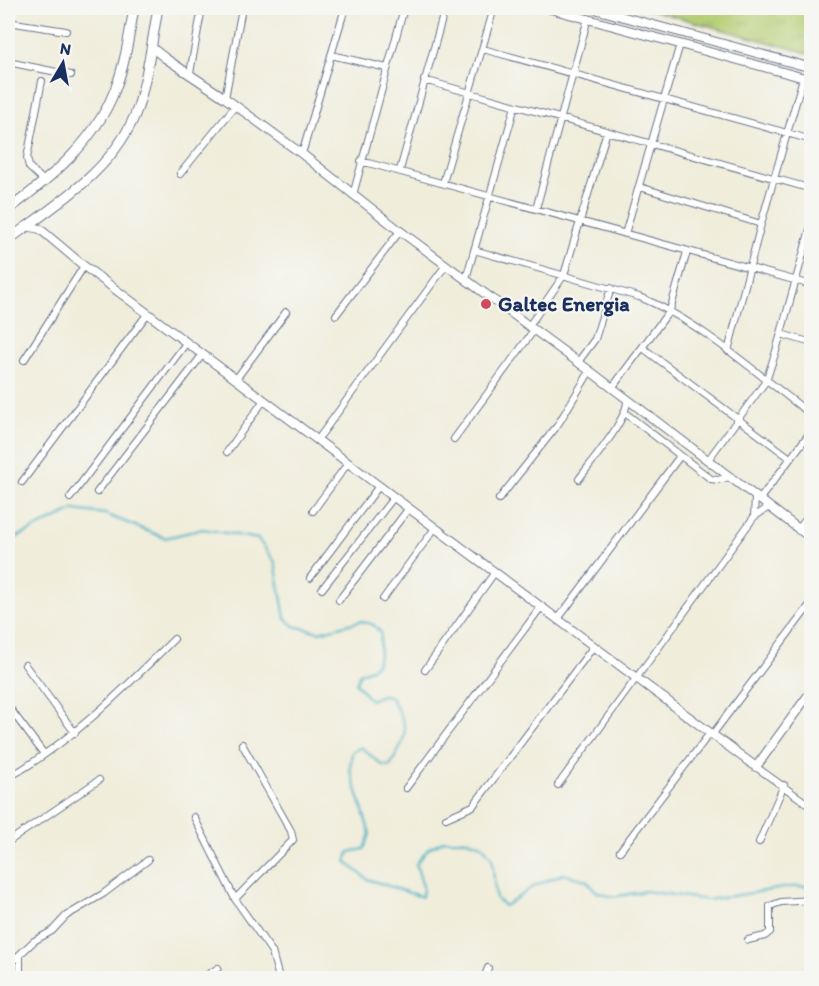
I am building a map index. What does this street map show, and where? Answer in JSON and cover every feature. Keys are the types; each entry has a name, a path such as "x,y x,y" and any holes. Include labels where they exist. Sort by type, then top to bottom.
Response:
{"main road":[{"path":"8,210 45,182 86,142 110,100 126,51 134,8"},
{"path":"8,240 90,178 110,157 125,135 137,109 158,8"}],"street":[{"path":"190,73 202,8"},
{"path":"225,98 242,8"},
{"path":"302,154 345,8"},
{"path":"353,195 404,8"},
{"path":"399,170 445,8"},
{"path":"443,183 494,8"},
{"path":"547,8 812,80"},
{"path":"591,8 812,68"},
{"path":"536,209 588,18"},
{"path":"8,22 66,31"},
{"path":"625,234 653,144 680,44"},
{"path":"151,47 236,105 302,154 400,231 812,539"},
{"path":"483,49 812,140"},
{"path":"745,61 748,51"},
{"path":"331,55 387,68"},
{"path":"149,59 165,58"},
{"path":"8,62 71,75"},
{"path":"728,351 761,224 803,78"},
{"path":"424,80 812,189"},
{"path":"42,81 27,158 29,167 45,182"},
{"path":"180,174 236,105"},
{"path":"465,279 515,106"},
{"path":"454,440 531,328 564,275 607,131"},
{"path":"362,161 812,285"},
{"path":"640,187 761,224"},
{"path":"37,218 40,229"},
{"path":"708,460 766,381 812,222"},
{"path":"27,226 40,229 84,266 812,807"},
{"path":"336,315 400,231"},
{"path":"474,250 610,288 670,310 812,415"},
{"path":"612,388 670,310 687,252"},
{"path":"321,435 446,265"},
{"path":"24,360 84,266"},
{"path":"578,362 595,339 610,288"},
{"path":"236,379 286,312"},
{"path":"22,483 148,313"},
{"path":"781,334 812,343"},
{"path":"70,498 187,342"},
{"path":"643,348 790,458"},
{"path":"97,492 203,354"},
{"path":"499,499 557,426 590,371"},
{"path":"227,452 264,400"},
{"path":"579,479 625,413 627,400"},
{"path":"625,413 711,479 729,477"},
{"path":"754,517 757,498 812,430"},
{"path":"558,619 680,456"},
{"path":"313,511 348,463"},
{"path":"310,578 379,486"},
{"path":"322,589 394,497"},
{"path":"558,785 754,517 769,507"},
{"path":"339,600 409,508"},
{"path":"799,530 812,513"},
{"path":"383,599 435,528"},
{"path":"425,670 495,572"},
{"path":"620,851 812,602"},
{"path":"406,788 541,607"},
{"path":"8,778 75,733 115,698 174,639"},
{"path":"446,818 474,806 594,646"},
{"path":"26,664 75,733"},
{"path":"756,767 812,690"},
{"path":"8,706 44,754"},
{"path":"235,899 293,840 291,831 242,744"},
{"path":"8,842 99,780"},
{"path":"759,842 784,785"},
{"path":"194,817 235,899 272,952 279,978"},
{"path":"8,961 15,959 34,941 52,931 66,916 103,894 148,860"},
{"path":"748,940 765,936 770,932 770,906 781,902 812,900"},
{"path":"20,955 20,978"},
{"path":"203,978 218,968"},
{"path":"484,978 488,968"}],"green space":[{"path":"644,8 811,8 811,54"}],"waterway":[{"path":"8,530 15,538 74,510 105,514 165,538 203,529 258,539 275,562 285,618 294,626 319,632 361,621 374,625 381,633 380,653 373,667 360,673 356,683 370,700 382,695 390,696 401,716 405,731 401,745 390,766 382,765 361,747 352,752 350,769 370,834 364,849 349,852 346,862 367,879 422,897 423,887 416,864 429,848 445,840 467,840 482,845 492,858 496,899 505,906 534,886 563,874 586,880 597,892 613,897 646,891 707,900 790,887 812,886"}],"place":[{"name":"Galtec Energia","path":"486,304"}]}
